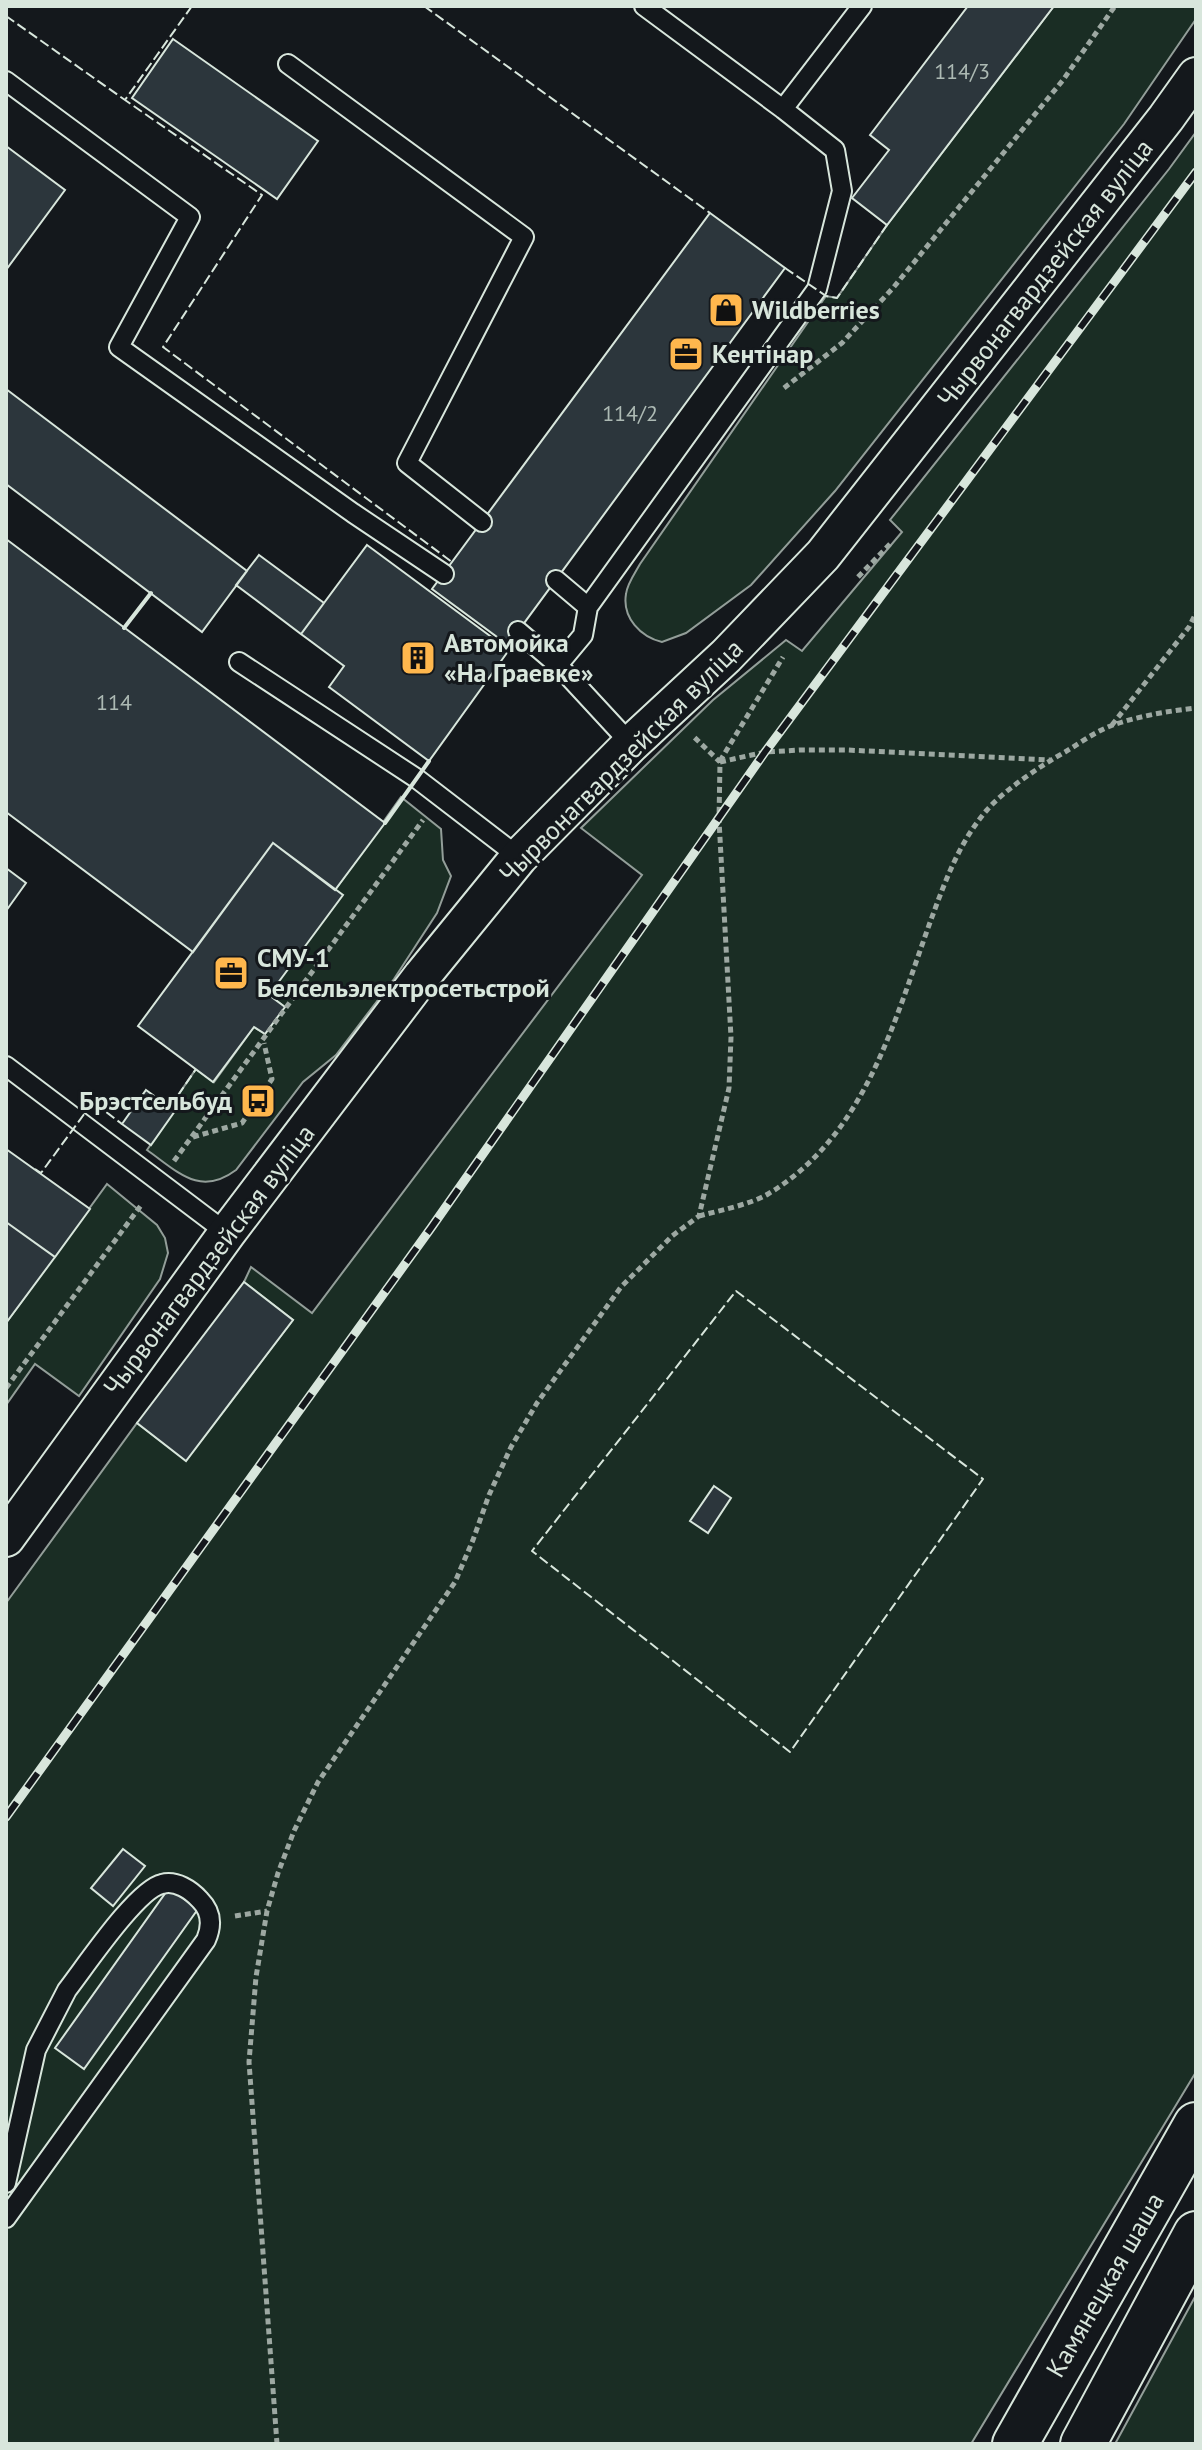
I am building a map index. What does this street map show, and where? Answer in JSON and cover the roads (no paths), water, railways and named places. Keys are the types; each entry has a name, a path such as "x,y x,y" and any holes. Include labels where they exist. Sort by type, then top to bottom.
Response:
{"main road":[{"name":"Камянецкая шаша","path":"1015,2444 1196,2125"},
{"name":"Камянецкая шаша","path":"1083,2444 1196,2234"}],"street":[{"name":"Чырвонагвардзейская вуліца","path":"6,1538 227,1233 422,976 519,857 631,744 726,656 823,555 1196,76"}],"lane":[{"path":"558,665 583,635 588,607 817,289 842,191 835,150 644,6"},
{"path":"783,109 862,6"},
{"path":"288,64 524,237 407,463 482,522"},
{"path":"6,81 190,217 119,347 444,574"},
{"path":"556,580 588,607"},
{"path":"518,631 558,665 631,744"},
{"path":"239,662 416,778 519,857"},
{"path":"6,1066 227,1233"},
{"path":"6,2183 36,2050 67,1990 141,1896 159,1884 170,1882 182,1886 208,1910 211,1920 206,1940 6,2218"}],"railway":[{"path":"6,1817 431,1228 765,752 1196,172"}],"place":[{"name":"Wildberries","path":"726,310"},
{"name":"Кентінар","path":"686,354"},
{"name":"Автомойка «На Граевке»","path":"418,658"},
{"name":"СМУ-1 Белсельэлектросетьстрой","path":"231,973"},
{"name":"Брэстсельбуд","path":"258,1101"}]}
